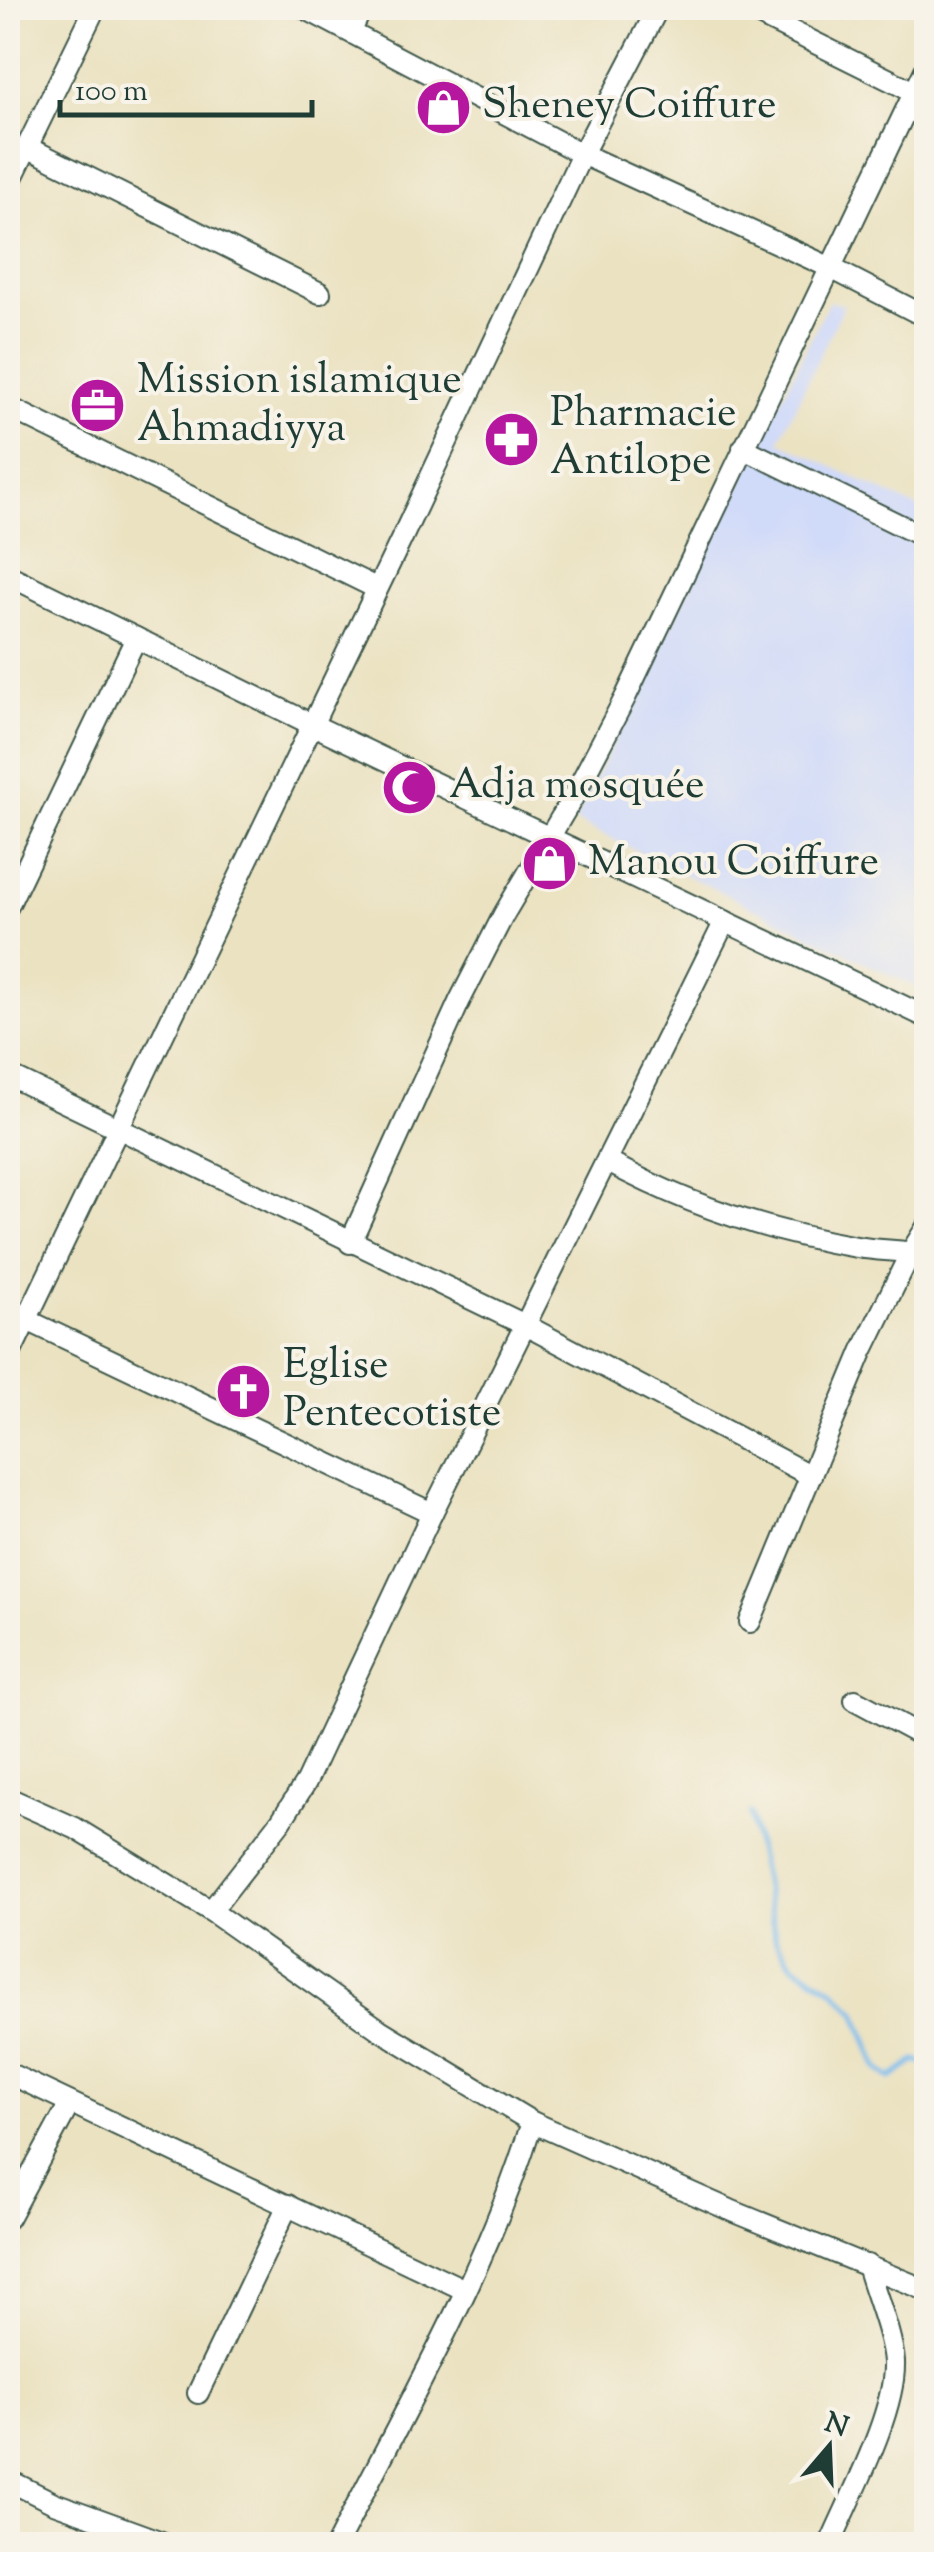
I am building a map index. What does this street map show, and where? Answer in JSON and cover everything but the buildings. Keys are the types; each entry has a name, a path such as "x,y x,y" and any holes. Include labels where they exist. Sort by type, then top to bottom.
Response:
{"street":[{"path":"8,186 95,8"},
{"path":"304,8 582,154 828,267 926,317"},
{"path":"351,31 362,8"},
{"path":"8,1358 17,1316 118,1129 582,154 658,8"},
{"path":"744,8 921,95"},
{"path":"350,1243 460,1000 625,698 828,267 921,95 926,68"},
{"path":"27,147 320,293"},
{"path":"8,407 376,588"},
{"path":"743,448 926,538"},
{"path":"8,575 926,1018"},
{"path":"8,906 136,638"},
{"path":"211,1911 306,1782 432,1513 725,921"},
{"path":"8,1075 527,1326 811,1476"},
{"path":"608,1162 702,1208 760,1226 859,1247 919,1253"},
{"path":"750,1622 862,1352 919,1253 926,1228"},
{"path":"17,1316 432,1513"},
{"path":"855,1700 926,1738"},
{"path":"8,1798 75,1828 211,1911 380,2030 532,2122 730,2210 926,2290"},
{"path":"8,2074 465,2290"},
{"path":"8,2218 70,2102"},
{"path":"337,2544 465,2290 510,2189 532,2122"},
{"path":"198,2393 288,2206"},
{"path":"830,2544 878,2430 892,2382 894,2360 867,2266"},
{"path":"8,2480 116,2535 168,2544"}],"shaded area":[{"path":"829,301 844,305 779,441 926,512 926,992 575,821"}],"waterway":[{"path":"750,1813 776,1941 795,1966 834,1990 856,2012 878,2069 891,2078 917,2060 926,2064"}],"place":[{"name":"Sheney Coiffure","path":"443,107"},
{"name":"Mission islamique Ahmadiyya","path":"98,406"},
{"name":"Pharmacie Antilope","path":"511,439"},
{"name":"Adja mosquée","path":"410,787"},
{"name":"Manou Coiffure","path":"549,864"},
{"name":"Eglise Pentecotiste","path":"244,1391"}]}
